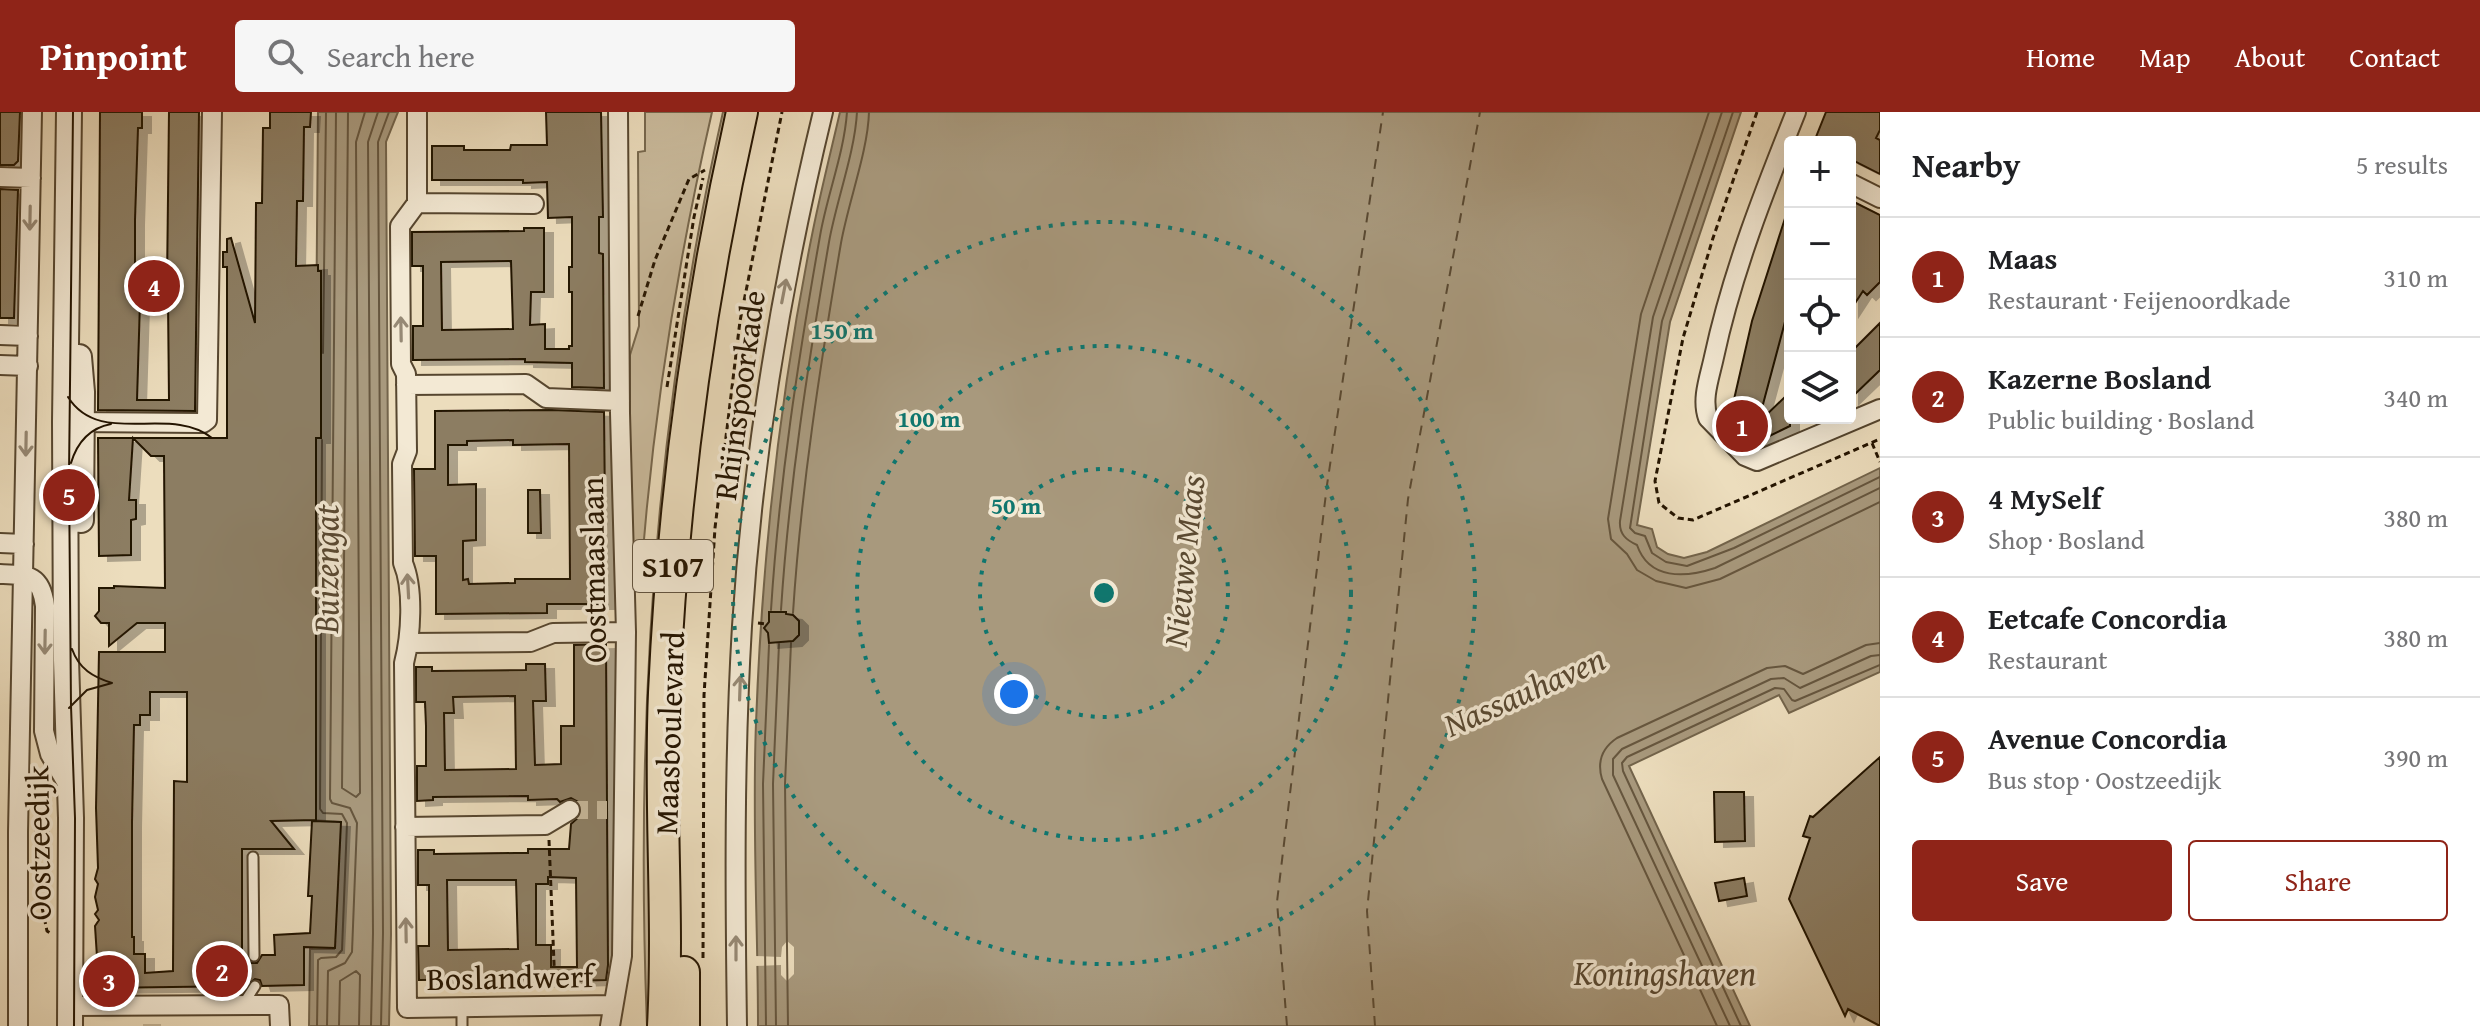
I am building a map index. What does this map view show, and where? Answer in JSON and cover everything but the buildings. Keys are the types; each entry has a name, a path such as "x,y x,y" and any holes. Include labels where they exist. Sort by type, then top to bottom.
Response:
{"main road":[{"name":"Maasboulevard","path":"663,1026 663,721 676,526 705,295 742,112"},
{"name":"Maasboulevard","path":"684,1026 681,756 690,577 725,292 761,112"}],"street":[{"path":"18,1026 9,861 11,740 24,574 32,112"},
{"name":"Oostzeedijk","path":"69,112 67,321 77,343 79,357 66,660 70,788 70,1016"},
{"path":"74,422 203,423 207,420 212,112"},
{"path":"417,112 417,203 400,226 401,364 406,374 407,451 402,464 403,563 408,575 409,643 404,663 405,827 545,825 570,810"},
{"name":"Oostmaaslaan","path":"610,1026 622,956 615,810 626,632 620,401 618,112"},
{"name":"Rhijnspoorkade","path":"737,1026 740,674 752,515 770,368 823,112"},
{"path":"1790,136 1796,112"},
{"path":"1784,156 1736,270 1706,397 1708,418 1745,456 1763,460 1880,409"},
{"path":"0,177 31,178"},
{"path":"1856,186 1880,198"},
{"path":"417,203 534,204"},
{"path":"0,335 28,336"},
{"path":"0,365 28,366"},
{"path":"406,385 526,384 546,398 620,401"},
{"path":"0,543 24,544"},
{"path":"0,574 24,574 40,584 44,600 44,731 50,754 70,788"},
{"path":"409,643 530,642 553,633 626,632"},
{"name":"Boslandwerf","path":"405,827 407,1008 462,1017 556,1006 613,1005"},
{"path":"70,1016 152,1015 279,1005 280,1026"}],"lane":[{"path":"253,857 254,956"},
{"path":"242,1006 255,986"}],"path":[{"name":"Maasboulevard","path":"703,966 704,695 715,528 740,321 782,112"},
{"path":"637,319 655,260 689,179 705,170"},
{"path":"1872,442 1880,462"},
{"path":"545,825 551,847 556,1006"},
{"path":"31,832 50,832"},
{"path":"35,874 47,931 71,944"}],"shaded area":[{"path":"645,112 712,112 668,344 652,460 641,578 633,572 630,562 630,355 639,326 638,152 645,151"},
{"path":"723,112 733,112 699,270 655,1026 647,1026 644,796 655,566 681,338"}],"water":[{"name":"Buizengat","path":"318,112 398,112 386,142 389,1026 309,1026 310,949 334,949 339,822 312,820"},
{"path":"840,112 1741,112 1670,322 1637,525 1652,529 1657,547 1684,558 1707,552 1880,468 1880,672 1789,713 1779,695 1629,766 1750,1026 758,1026 755,761 768,537 782,414 801,291"}],"pier":[{"path":"787,941 794,947 794,974 787,981 781,975 781,965 754,966 754,956 781,957 782,947"}],"ferry route":[{"path":"1287,1026 1277,902 1327,485 1383,112"},
{"path":"1375,1026 1367,911 1408,499 1480,112"}],"tunnel":[{"path":"570,810 607,810"}],"tram line":[{"path":"73,112 69,475 75,818 74,1026"},
{"path":"68,397 82,412 98,420 176,424 212,438"},
{"path":"71,463 85,438 111,424"},
{"path":"72,649 88,671 112,683"},
{"path":"69,708 87,690 112,683"}],"place":[{"name":"Eetcafe Concordia","path":"154,286"},
{"name":"Maas","path":"1742,426"},
{"name":"Avenue Concordia","path":"69,495"},
{"name":"Kazerne Bosland","path":"222,971"},
{"name":"4 MySelf","path":"109,981"}],"water label":[{"name":"Nieuwe Maas","path":"1183,561"},
{"name":"Nassauhaven","path":"1524,691"},
{"name":"Koningshaven","path":"1665,972"}]}
